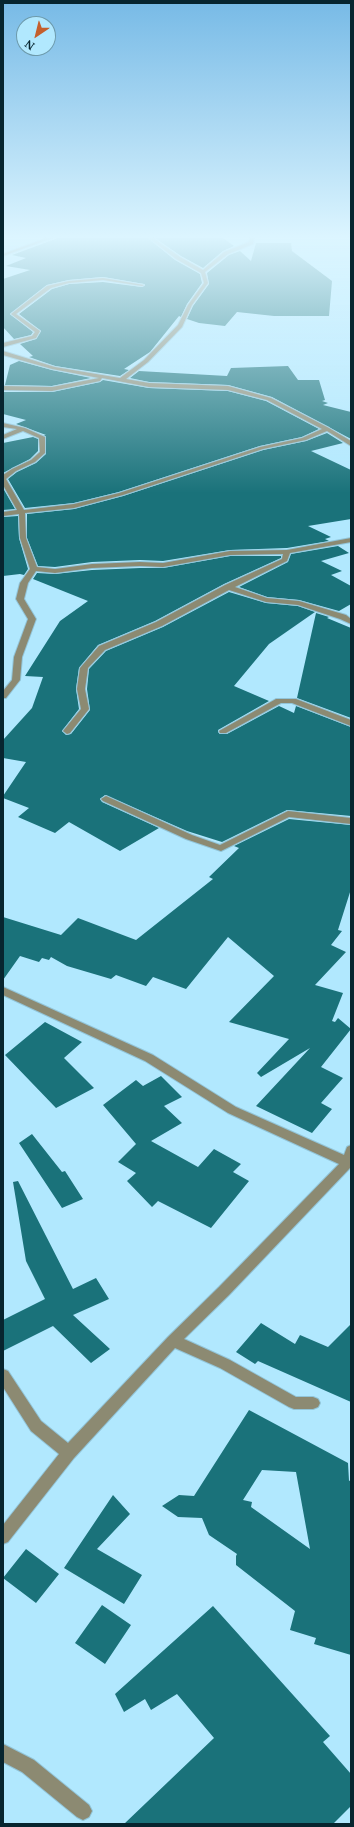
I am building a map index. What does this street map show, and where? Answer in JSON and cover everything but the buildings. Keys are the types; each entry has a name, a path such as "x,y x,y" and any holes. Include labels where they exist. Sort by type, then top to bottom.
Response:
{"street":[{"path":"3,345 34,337 38,332 26,323"},
{"path":"121,380 146,361 181,323"},
{"path":"3,353 54,368 104,378 149,385 228,388 269,399 327,429 351,444"},
{"path":"3,388 52,389 104,378"},
{"path":"3,425 23,429 42,437 43,452 33,461 14,470 3,479 10,490 15,503 22,512 23,538 34,569"},
{"path":"3,437 23,429"},
{"path":"3,514 74,506 121,494 262,448 304,439 327,429"},
{"path":"34,569 54,571 92,566 140,564 163,566 230,553 286,552 351,540"},
{"path":"67,731 85,709 81,689 84,668 102,648 159,624 228,587 285,560 286,552"},
{"path":"3,696 16,680 18,657 32,619 20,599 24,583 34,569"},
{"path":"228,587 266,600 299,603 343,617 351,622"},
{"path":"223,731 279,701 293,701 351,723"},
{"path":"106,799 189,837 221,848 288,814 351,820"},
{"path":"3,991 149,1058 232,1110 350,1158 224,1291 173,1341 69,1453 3,1537"},
{"path":"173,1341 225,1364 294,1403 313,1403"},
{"path":"3,1375 36,1426 69,1453"},
{"path":"3,1753 28,1766 83,1811"}]}
